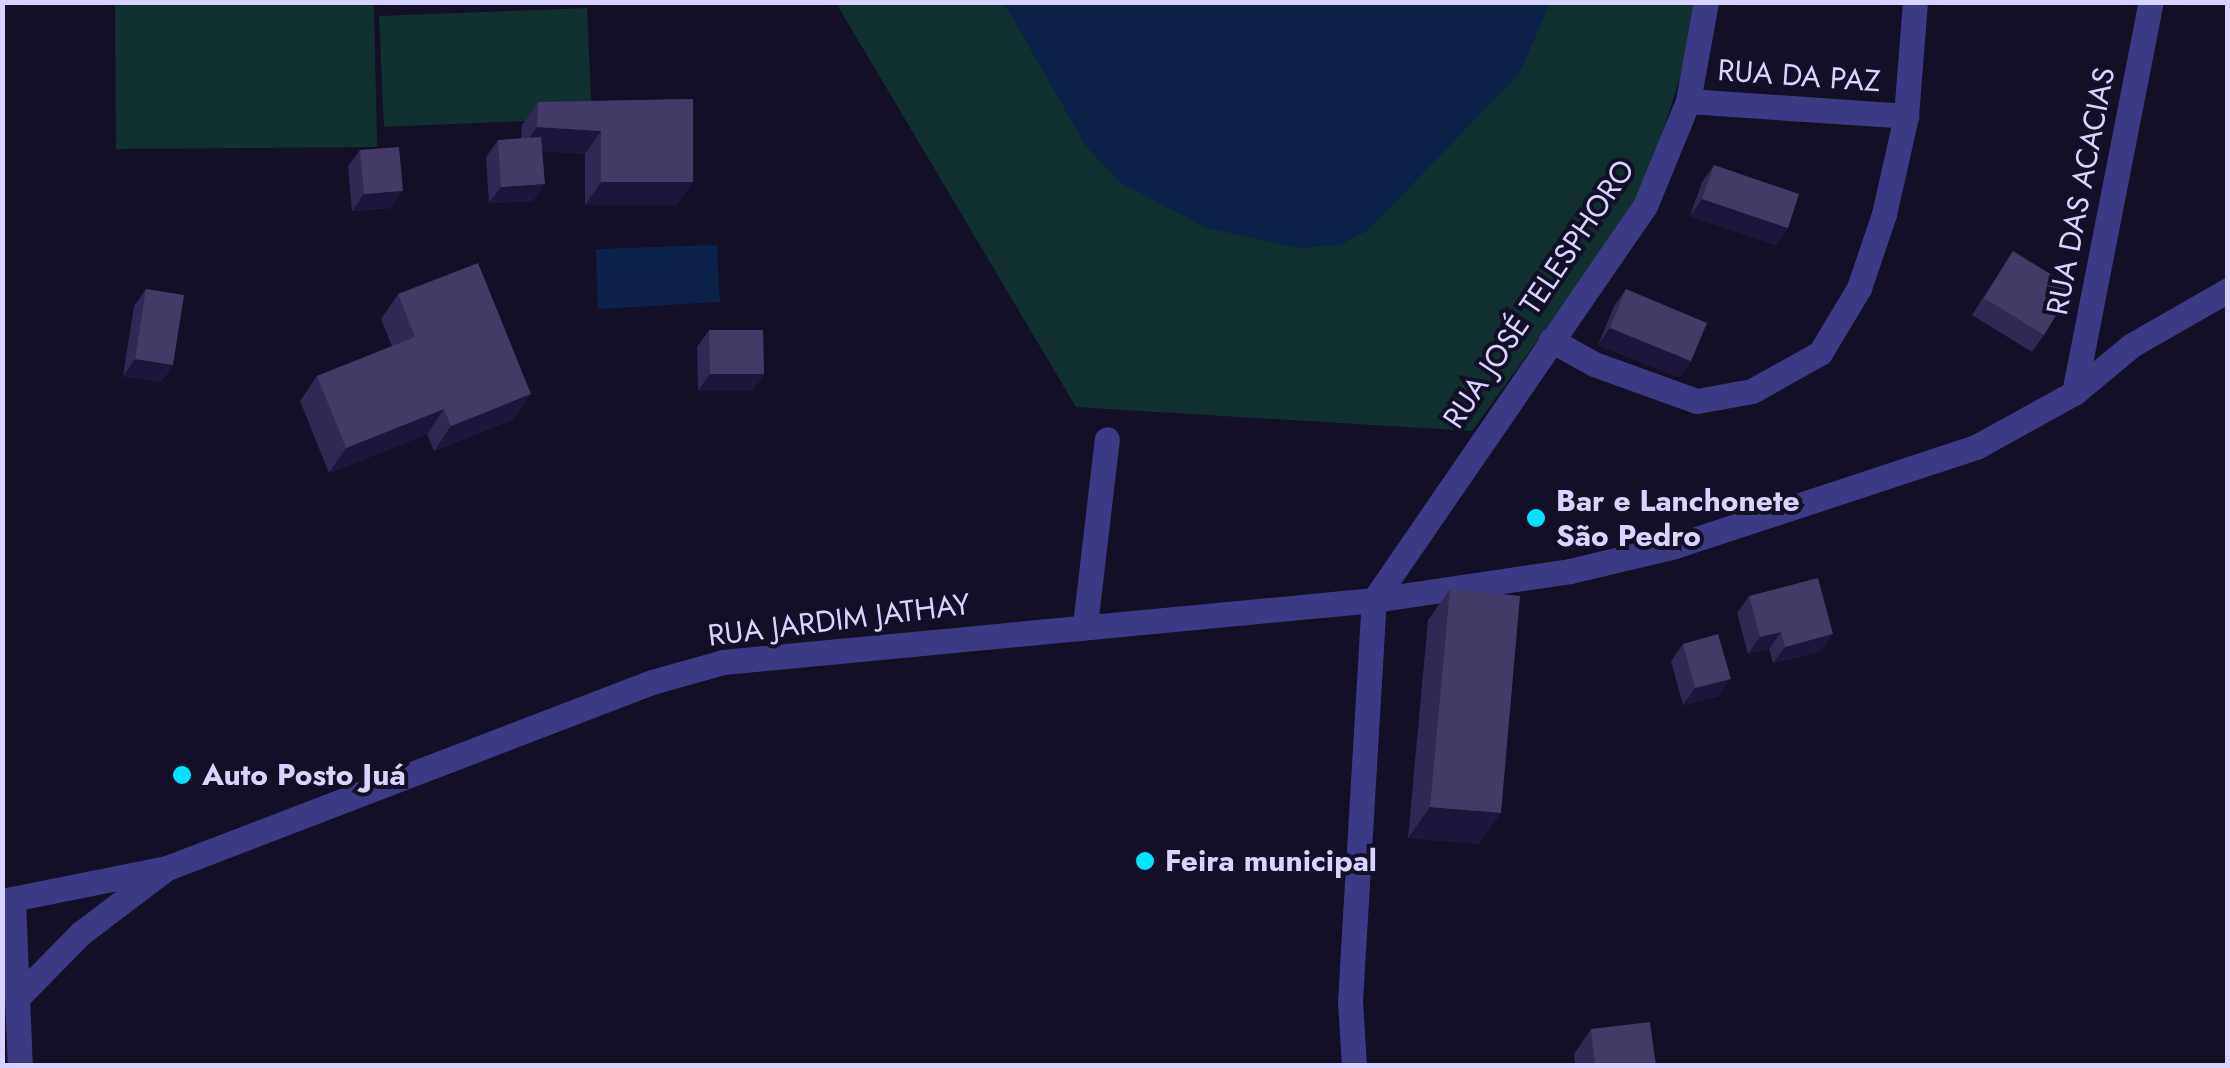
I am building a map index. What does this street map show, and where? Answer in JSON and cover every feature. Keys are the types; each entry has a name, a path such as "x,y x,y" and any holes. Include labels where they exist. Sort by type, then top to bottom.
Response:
{"street":[{"name":"RUA JOSÉ TELESPHORO","path":"1374,600 1644,206 1688,101 1706,2"},
{"name":"RUA DA PAZ","path":"1551,340 1594,364 1697,402 1752,391 1806,365 1831,338 1859,288 1884,214 1906,116 1915,2"},
{"name":"RUA DAS ACACIAS","path":"2074,393 2151,2"},
{"name":"RUA DA PAZ","path":"1688,101 1906,116"},
{"name":"RUA JARDIM JATHAY","path":"8,902 167,868 652,682 722,662 1374,600 1570,571 1675,546 1976,447 2074,393 2132,346 2228,290"},
{"path":"1085,625 1107,438"},
{"path":"1354,1066 1350,1001 1374,600"},
{"name":"RUA JARDIM JATHAY","path":"20,995 81,933 167,868"},
{"path":"8,902 20,995 20,1066"}],"green space":[{"path":"115,3 374,3 377,147 116,149"},
{"path":"836,3 1697,3 1695,30 1643,194 1472,431 1076,407"},
{"path":"587,8 592,118 384,127 379,16"}],"water":[{"path":"1004,3 1550,3 1519,74 1368,230 1340,245 1298,248 1207,228 1121,183 1086,146"},
{"path":"717,245 720,302 598,309 596,249"}],"building":[{"path":"693,99 693,182 601,182 601,131 537,127 538,102"},
{"path":"541,137 545,184 501,187 498,140"},
{"path":"399,147 403,191 364,194 360,150"},
{"path":"1714,165 1799,194 1788,228 1702,199"},
{"path":"2013,251 2073,288 2044,335 1984,298"},
{"path":"478,263 531,394 451,426 444,409 346,448 317,376 415,337 398,294"},
{"path":"146,289 184,295 173,365 135,359"},
{"path":"1626,289 1707,323 1691,361 1610,328"},
{"path":"709,330 763,330 764,374 710,374"},
{"path":"1818,578 1833,634 1785,647 1781,632 1760,637 1749,596"},
{"path":"1450,589 1520,596 1501,813 1430,807"},
{"path":"1718,634 1731,679 1695,688 1683,644"},
{"path":"1650,1022 1656,1066 1595,1066 1591,1029"}],"place":[{"name":"Bar e Lanchonete São Pedro","path":"1536,518"},
{"name":"Auto Posto Juá","path":"182,775"},
{"name":"Feira municipal","path":"1145,861"}]}
